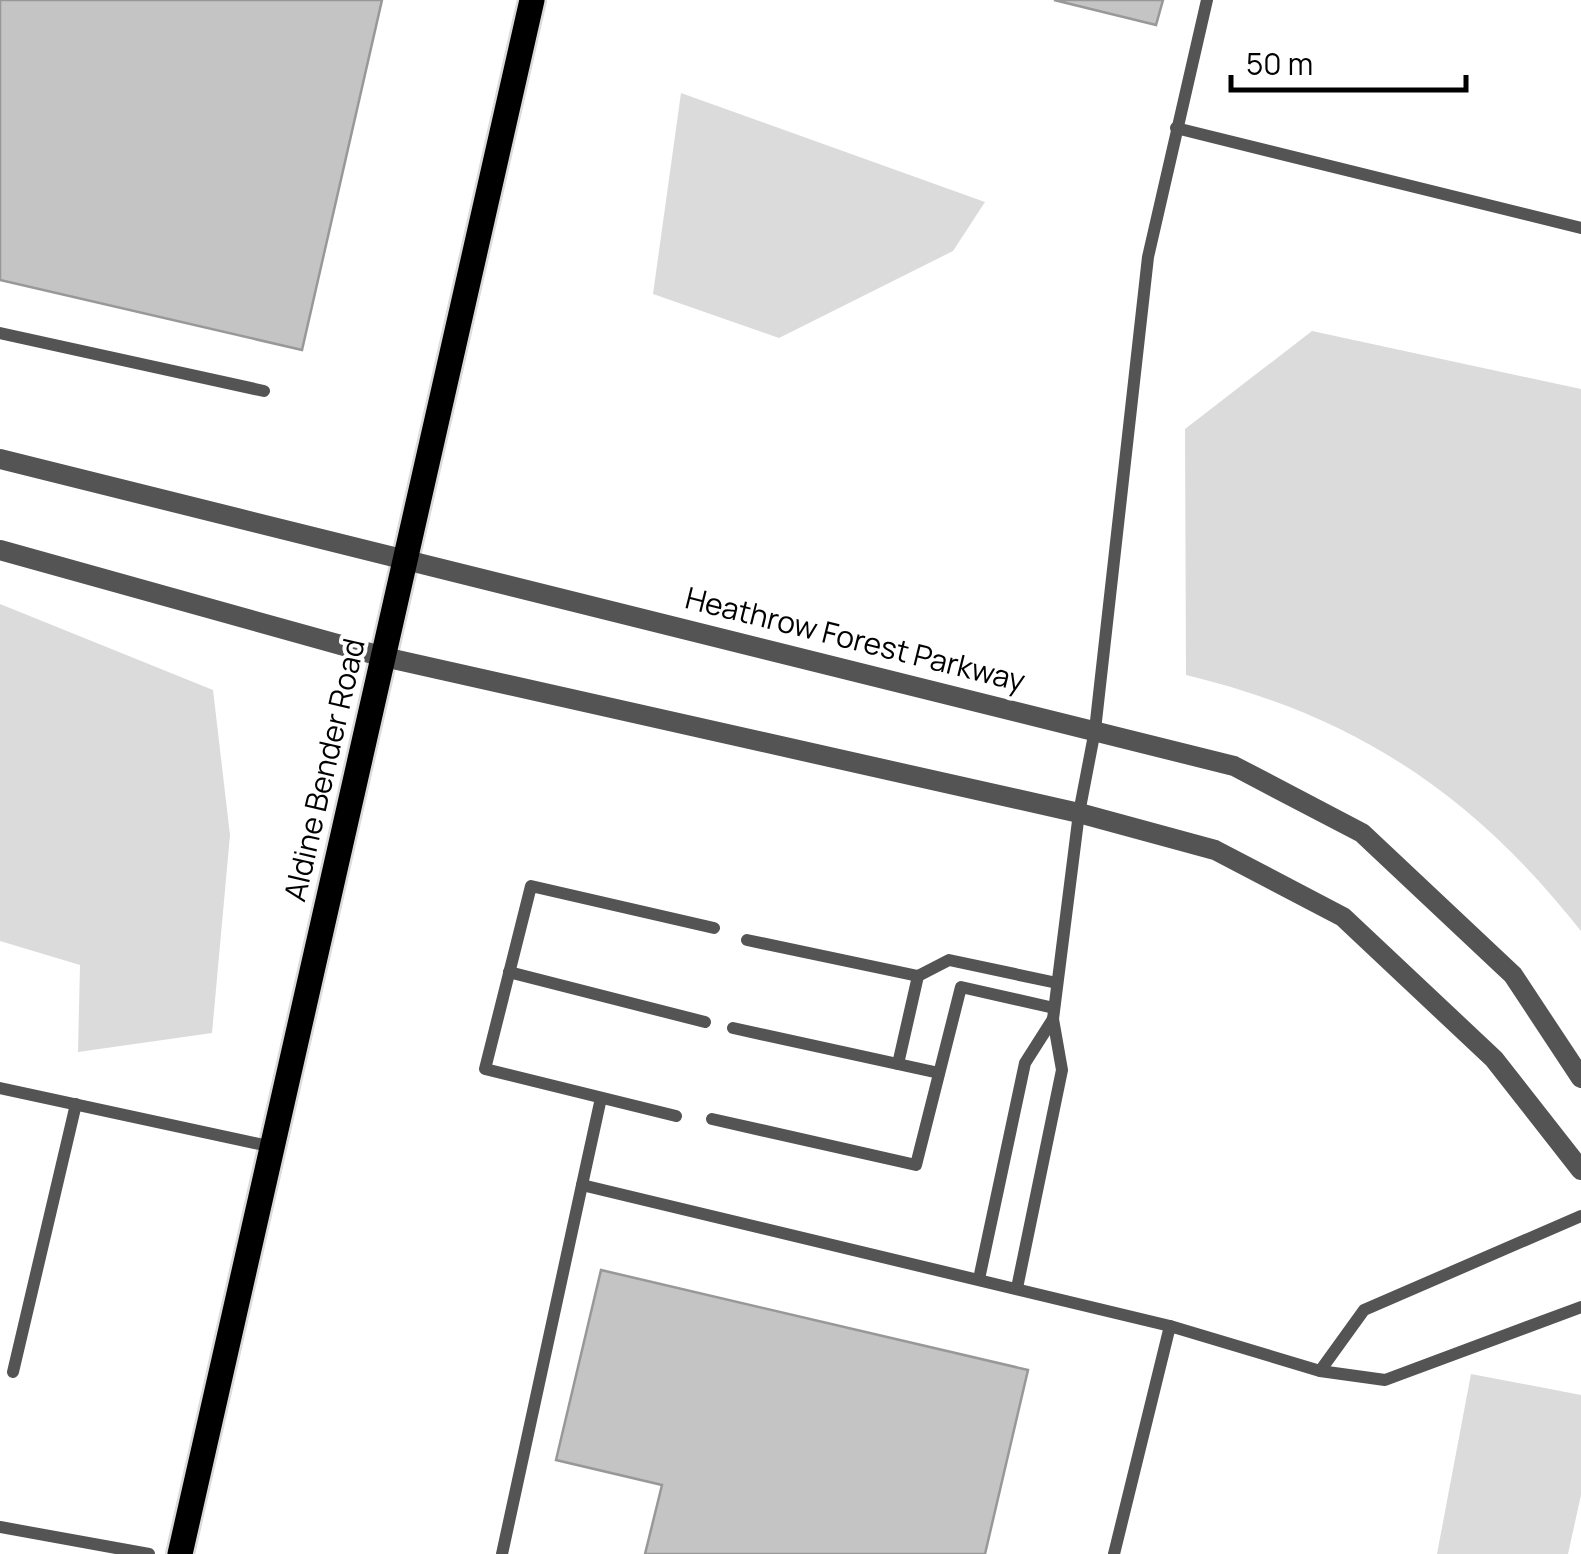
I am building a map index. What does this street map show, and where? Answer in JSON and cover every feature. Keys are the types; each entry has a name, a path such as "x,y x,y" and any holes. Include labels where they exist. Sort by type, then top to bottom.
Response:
{"main road":[{"name":"Aldine Bender Road","path":"180,1554 532,0"}],"street":[{"name":"Heathrow Forest Parkway","path":"0,460 1234,766 1362,833 1513,975 1581,1078"},
{"path":"0,550 384,657 1079,813 1215,850 1344,917 1494,1059 1581,1170"}],"lane":[{"path":"1017,1288 1062,1070 1053,1014 1079,813 1095,730 1148,257 1208,0"},
{"path":"1176,128 1581,228"},
{"path":"0,333 264,392"},
{"path":"676,1116 485,1069 531,886 714,928"},
{"path":"747,940 918,976 949,960 1058,983"},
{"path":"510,972 705,1022"},
{"path":"898,1064 918,976"},
{"path":"712,1119 916,1165 961,987 1053,1014"},
{"path":"979,1279 1025,1063 1053,1014"},
{"path":"733,1028 939,1073"},
{"path":"0,1088 273,1146"},
{"path":"502,1554 601,1098"},
{"path":"13,1372 76,1104"},
{"path":"582,1185 1170,1326 1320,1371 1385,1380 1581,1307"},
{"path":"1320,1371 1364,1310 1581,1216"},
{"path":"1114,1554 1170,1326"},
{"path":"0,1527 149,1554"}],"shaded area":[{"path":"681,93 985,202 953,251 779,338 653,294"},
{"path":"1312,331 1581,389 1581,931 1498,839 1407,767 1304,713 1186,675 1185,429"},
{"path":"0,604 213,690 230,835 212,1033 78,1052 80,965 0,941"},
{"path":"1471,1374 1581,1395 1581,1495 1568,1554 1437,1554"}],"building":[{"path":"0,0 382,0 302,350 0,280"},
{"path":"1054,0 1163,0 1156,25"},
{"path":"601,1270 1028,1370 985,1554 645,1554 662,1485 556,1460"}]}
